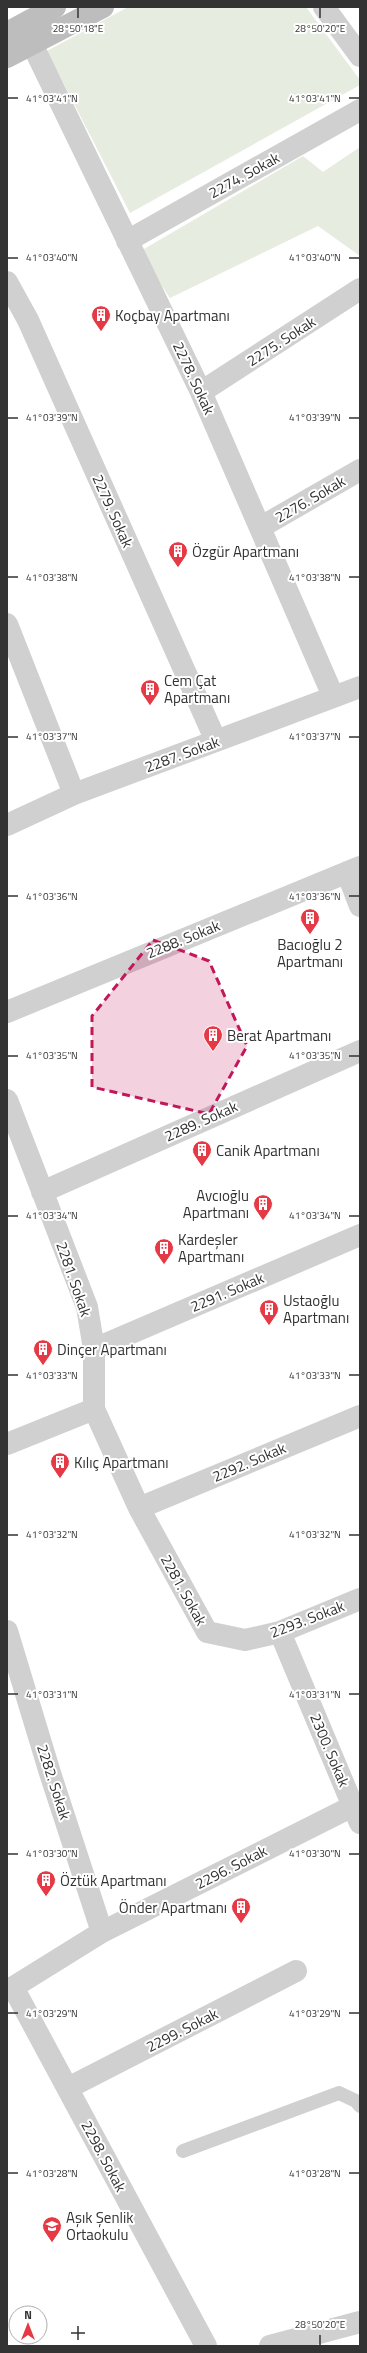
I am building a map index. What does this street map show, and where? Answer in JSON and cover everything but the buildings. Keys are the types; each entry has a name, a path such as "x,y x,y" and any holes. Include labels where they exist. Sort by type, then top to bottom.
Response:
{"street":[{"path":"7,33 55,7"},
{"path":"7,57 103,7"},
{"path":"324,7 360,56"},
{"name":"2278. Sokak","path":"32,44 201,392 333,696"},
{"name":"2274. Sokak","path":"127,241 360,110"},
{"name":"2279. Sokak","path":"7,282 28,320 216,741"},
{"name":"2275. Sokak","path":"201,392 360,289"},
{"name":"2276. Sokak","path":"261,528 360,470"},
{"path":"7,624 74,794"},
{"name":"2287. Sokak","path":"7,825 74,794 360,687"},
{"path":"353,870 360,906"},
{"name":"2288. Sokak","path":"7,1012 353,870"},
{"name":"2289. Sokak","path":"42,1192 360,1051"},
{"name":"2281. Sokak","path":"7,1100 87,1307 94,1349 94,1409 139,1508 207,1632"},
{"name":"2291. Sokak","path":"94,1349 360,1235"},
{"path":"7,1444 94,1409"},
{"name":"2292. Sokak","path":"139,1508 360,1416"},
{"name":"2293. Sokak","path":"207,1632 245,1640 280,1632 360,1599"},
{"name":"2282. Sokak","path":"7,1631 50,1773 102,1932"},
{"name":"2300. Sokak","path":"280,1632 357,1815"},
{"name":"2296. Sokak","path":"10,1989 102,1932 357,1815"},
{"name":"2299. Sokak","path":"68,2088 296,1971"},
{"name":"2298. Sokak","path":"10,1989 68,2088 206,2346"},
{"path":"270,2346 360,2322"}],"lane":[{"path":"183,2151 339,2093 356,2101 360,2106"}],"highlighted area":[{"path":"153,940 209,961 247,1046 209,1114 92,1087 92,1016"}],"shaded area":[{"path":"128,7 306,7 360,80 360,85 130,213 47,51"},
{"path":"360,147 360,256 318,226 170,298 139,252 303,156 323,172"}],"place":[{"name":"Koçbay Apartmanı","path":"101,332"},
{"name":"Özgür Apartmanı","path":"178,568"},
{"name":"Cem Çat Apartmanı","path":"150,706"},
{"name":"Bacıoğlu 2 Apartmanı","path":"310,935"},
{"name":"Berat Apartmanı","path":"213,1052"},
{"name":"Canik Apartmanı","path":"202,1167"},
{"name":"Avcıoğlu Apartmanı","path":"263,1221"},
{"name":"Kardeşler Apartmanı","path":"164,1265"},
{"name":"Ustaoğlu Apartmanı","path":"269,1326"},
{"name":"Dinçer Apartmanı","path":"43,1366"},
{"name":"Kılıç Apartmanı","path":"60,1479"},
{"name":"Öztük Apartmanı","path":"46,1897"},
{"name":"Önder Apartmanı","path":"241,1924"},
{"name":"Aşık Şenlik Ortaokulu","path":"52,2243"}]}
